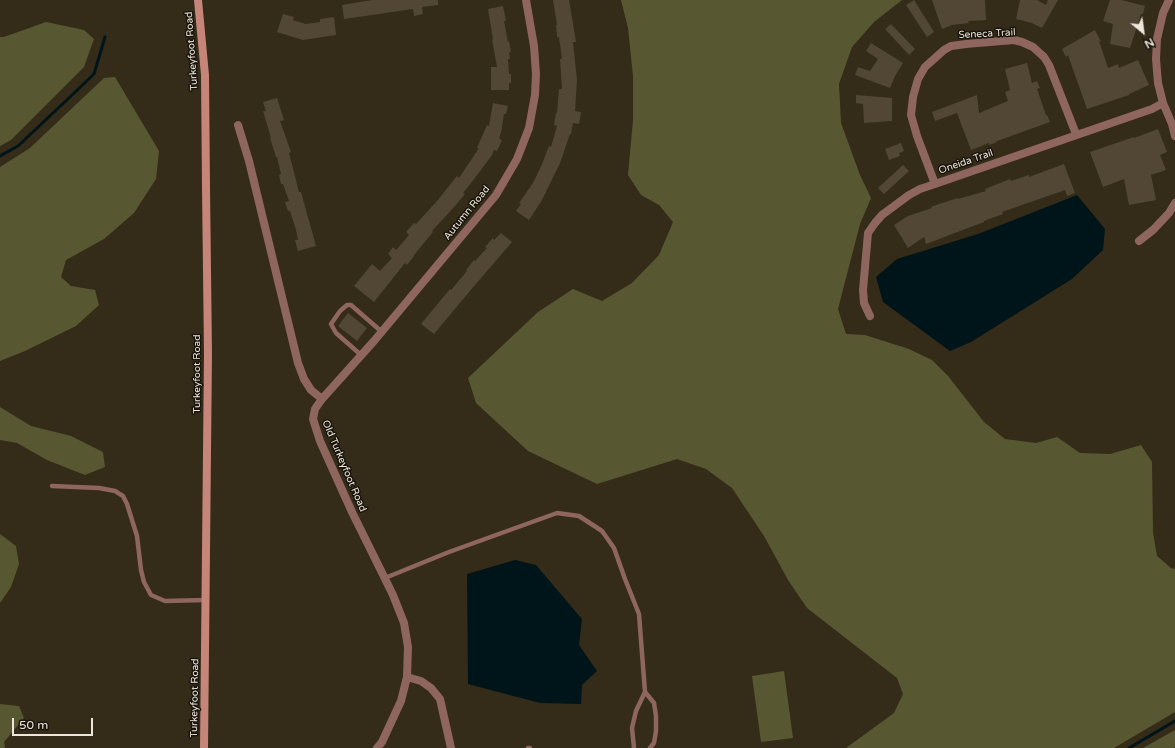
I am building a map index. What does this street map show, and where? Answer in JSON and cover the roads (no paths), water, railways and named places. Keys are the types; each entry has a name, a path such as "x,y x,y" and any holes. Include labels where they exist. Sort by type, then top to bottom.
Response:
{"main road":[{"name":"Turkeyfoot Road","path":"198,0 205,75 208,362 204,748"}],"street":[{"name":"Autumn Road","path":"322,399 382,332 496,194 517,159 529,128 535,95 536,74 534,46 526,0"},
{"path":"1169,0 1163,13 1157,39 1158,83 1163,104 1172,124 1175,136"},
{"name":"Seneca Trail","path":"935,184 917,136 911,115 913,97 918,79 925,67 944,50 951,46 1014,40 1033,47 1044,57 1049,65 1076,134"},
{"name":"Oneida Trail","path":"870,316 864,303 863,290 868,233 875,222 909,195 920,189 1163,104"},
{"path":"238,125 298,363 304,379 311,390 322,399"},
{"path":"1139,240 1153,230 1169,213 1175,203"},
{"name":"Old Turkeyfoot Road","path":"322,399 315,409 313,419 320,441 352,512 393,595 404,623 408,647 407,677 401,701 382,742 377,748"},
{"path":"407,677 421,681 431,688 440,699 451,748"}],"lane":[{"path":"362,355 336,333 331,324 340,311 347,305 351,305 382,332"},
{"path":"52,486 99,488 115,491 123,496 137,536 144,582 151,595 165,601 206,600"},
{"path":"385,578 449,552 557,513 579,516 602,531 614,548 639,614 645,692 636,711 632,728 634,748"},
{"path":"645,692 654,703 656,716 654,743 650,748"}],"waterway":[{"path":"0,156 18,146 94,74 105,37"},
{"path":"1129,748 1175,721"}]}
